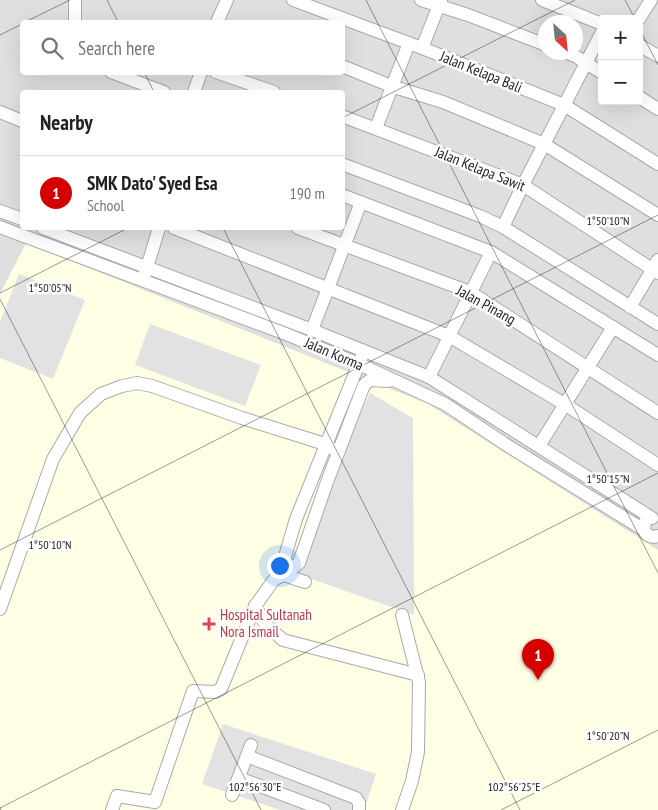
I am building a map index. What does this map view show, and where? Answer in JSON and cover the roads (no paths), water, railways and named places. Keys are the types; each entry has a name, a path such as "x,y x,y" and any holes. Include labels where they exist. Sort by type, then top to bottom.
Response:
{"street":[{"path":"75,0 75,20"},
{"path":"220,20 227,0"},
{"name":"Jalan Kelapa Bali","path":"293,0 422,48 564,105 658,164"},
{"path":"421,0 440,4 538,42"},
{"path":"542,0 598,22"},
{"path":"642,15 651,0"},
{"path":"422,48 440,4"},
{"path":"503,227 598,40"},
{"path":"376,128 409,43"},
{"path":"643,47 658,56"},
{"path":"580,60 598,70"},
{"path":"345,67 391,86 443,102 544,144 658,215"},
{"path":"118,75 159,90"},
{"path":"195,90 200,75"},
{"path":"225,75 268,90"},
{"path":"643,100 658,109"},
{"path":"0,112 20,120"},
{"name":"Jalan Kelapa Sawit","path":"345,117 523,185 656,268"},
{"path":"345,165 480,216 503,227 658,324"},
{"path":"345,196 491,252 658,355"},
{"path":"312,330 361,202"},
{"path":"0,211 20,218"},
{"name":"Jalan Korma","path":"0,227 286,334 428,377 655,518"},
{"name":"Jalan Korma","path":"48,230 312,330 361,358 394,381 445,404 505,444 653,536"},
{"path":"143,281 158,230"},
{"path":"179,230 328,287 448,336 566,405 658,465"},
{"name":"Jalan Pinang","path":"303,230 470,292 658,413"},
{"path":"428,377 491,252"},
{"path":"630,307 656,268"},
{"path":"538,446 566,405 613,327"},
{"path":"112,810 117,796 155,802 193,691 215,692 221,689 255,606 280,574 296,519 361,358"},
{"path":"280,574 299,563 364,385 370,380 394,381"},
{"path":"0,609 53,459 80,413 102,394 137,382 325,444 338,452"},
{"path":"316,469 330,475"},
{"path":"653,536 644,524 655,518"},
{"path":"280,574 306,582"},
{"path":"255,606 265,624 283,640 418,675"},
{"path":"402,616 418,675 418,752 412,781 402,810"},
{"path":"232,795 249,751 356,798 360,803 359,810"},
{"path":"239,778 324,810"}],"place":[{"name":"Hospital Sultanah Nora Ismail","path":"209,624"},
{"name":"SMK Dato' Syed Esa","path":"538,680"}]}
